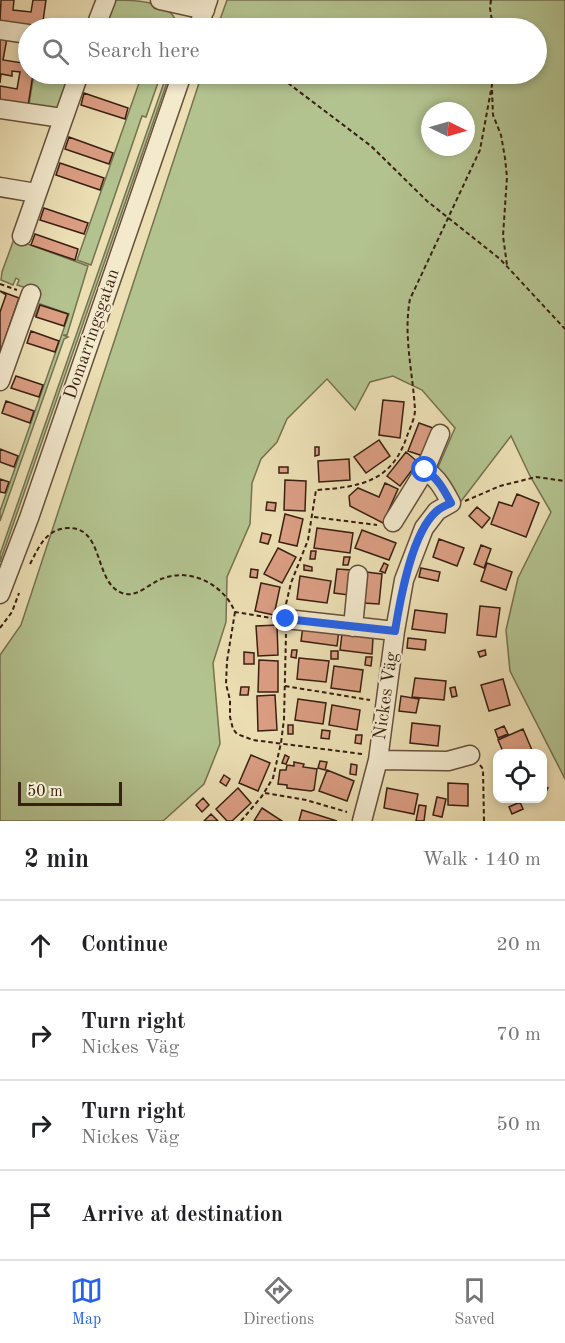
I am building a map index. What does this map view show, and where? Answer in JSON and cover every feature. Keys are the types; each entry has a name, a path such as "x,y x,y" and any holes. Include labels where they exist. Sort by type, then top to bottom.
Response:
{"street":[{"path":"99,18 106,0"},
{"path":"160,0 206,5"},
{"path":"0,30 18,33"},
{"path":"21,236 75,84"},
{"name":"Domarringsgatan","path":"0,594 29,518 180,84"},
{"path":"0,109 62,118"},
{"path":"0,187 36,193"},
{"path":"0,381 31,294"},
{"path":"389,524 425,470 440,434"},
{"path":"425,470 442,485 451,503"},
{"name":"Nickes Väg","path":"363,819 378,758 404,580 424,528 437,510 451,503"},
{"path":"352,627 358,575"},
{"name":"Nickes Väg","path":"286,619 395,631"},
{"name":"Nickes Väg","path":"378,758 448,761 470,755"}],"path":[{"path":"491,0 492,18"},
{"path":"289,84 371,146 428,201 508,267 565,329"},
{"path":"241,821 273,778 281,743 285,686 285,608 291,583 308,540 316,490 348,488 380,475 392,466 402,452 415,413 407,318 410,299 480,150 492,85"},
{"path":"492,85 493,115 501,135 506,167 503,236 508,267"},
{"path":"451,503 459,503 500,486 536,477 565,482"},
{"path":"313,517 389,524"},
{"path":"30,564 45,537 57,530 70,528 81,530 93,544 106,580 120,593 134,594 165,577 191,577 206,580 215,585 232,604 235,612 227,661 226,684 233,729 237,734 243,737 378,758"},
{"path":"0,628 12,612 19,593"},
{"path":"235,612 286,619"},
{"path":"285,686 385,703"},
{"path":"470,755 483,769 484,821"},
{"path":"264,793 306,800 363,819"}],"green space":[{"path":"113,0 132,0 162,7 174,18 104,18"},
{"path":"227,0 565,0 565,779 510,671 506,630 518,578 551,512 530,476 511,436 459,504 436,472 455,428 422,390 393,376 370,382 355,410 327,379 287,419 277,442 261,459 252,483 250,524 227,577 226,622 213,663 220,744 204,784 163,821 0,821 0,655 21,625 199,84 547,84 547,18 221,18"},
{"path":"32,84 69,84 58,114 28,110"},
{"path":"139,84 158,84 146,117 142,116 91,265 77,260"},
{"path":"164,84 167,84 0,562 0,554"},
{"path":"14,239 88,266 67,335 63,335 68,337 64,339 0,521 0,511 69,314 40,304 35,316 30,314 36,291 17,285 19,280 16,278 13,285 1,280"}],"building":[{"path":"1,0 14,0 13,10 31,12 33,0 46,0 43,18 18,18 18,25 0,23"},
{"path":"0,36 18,39 7,38 3,60 18,62 18,72 12,71 12,76 1,74 0,83"},
{"path":"18,83 31,84 28,106 0,102 0,86 17,89"},
{"path":"84,93 128,108 125,119 81,105"},
{"path":"69,137 113,153 109,164 65,149"},
{"path":"60,163 104,178 100,190 56,175"},
{"path":"44,208 88,223 84,234 40,220"},
{"path":"35,234 78,249 75,260 31,245"},
{"path":"0,291 19,298 0,353 0,312 6,295"},
{"path":"40,305 68,314 64,326 36,317"},
{"path":"31,331 59,341 55,352 27,343"},
{"path":"16,376 43,385 39,397 11,388"},
{"path":"383,400 404,402 400,438 379,435"},
{"path":"6,401 34,411 30,423 2,413"},
{"path":"419,423 433,428 423,456 408,451"},
{"path":"379,440 390,456 366,473 354,457"},
{"path":"315,447 319,447 319,455 315,456"},
{"path":"0,449 18,456 14,467 0,462"},
{"path":"406,452 418,462 400,486 387,476"},
{"path":"349,459 350,480 319,482 318,461"},
{"path":"279,467 288,467 288,473 279,473"},
{"path":"0,479 9,482 5,493 0,492"},
{"path":"285,480 306,481 305,511 284,510"},
{"path":"385,483 398,489 383,523 350,506 349,496 358,488 379,497"},
{"path":"517,494 539,503 526,537 491,524 499,502 512,506"},
{"path":"267,502 276,503 275,511 266,510"},
{"path":"477,507 490,518 482,528 469,516"},
{"path":"285,514 303,519 297,546 279,542"},
{"path":"317,528 353,533 350,553 314,548"},
{"path":"362,530 396,543 389,560 355,548"},
{"path":"262,533 271,535 268,544 260,542"},
{"path":"439,539 464,548 457,566 433,557"},
{"path":"481,545 491,549 484,568 474,564"},
{"path":"278,548 296,557 282,583 264,574"},
{"path":"311,551 316,551 315,559 310,559"},
{"path":"344,557 350,557 348,565 343,565"},
{"path":"384,563 388,565 385,573 380,571"},
{"path":"487,563 512,572 506,590 481,581"},
{"path":"304,565 312,567 312,571 304,570"},
{"path":"421,568 440,572 438,581 419,577"},
{"path":"251,569 258,570 257,578 250,577"},
{"path":"337,569 352,570 349,595 334,593"},
{"path":"366,572 382,574 379,604 363,603"},
{"path":"300,576 331,581 327,603 297,599"},
{"path":"261,583 280,587 274,615 255,611"},
{"path":"480,606 500,608 496,637 477,635"},
{"path":"415,610 447,614 445,633 412,629"},
{"path":"277,625 278,655 258,656 256,626"},
{"path":"303,626 339,630 337,646 301,641"},
{"path":"342,634 373,638 372,654 340,650"},
{"path":"408,638 426,640 425,650 407,648"},
{"path":"292,650 297,650 296,658 291,657"},
{"path":"485,650 486,655 480,657 478,652"},
{"path":"331,651 338,651 338,659 331,659"},
{"path":"244,652 254,653 254,664 244,664"},
{"path":"366,657 372,657 371,666 365,665"},
{"path":"299,658 329,661 326,682 297,679"},
{"path":"259,660 278,661 278,692 258,692"},
{"path":"334,666 363,670 360,692 331,688"},
{"path":"415,678 446,681 444,700 412,697"},
{"path":"503,679 510,705 489,711 481,685"},
{"path":"241,687 249,687 248,695 240,695"},
{"path":"455,687 457,696 452,697 450,688"},
{"path":"275,695 277,730 258,731 257,696"},
{"path":"401,696 419,699 416,713 399,711"},
{"path":"298,699 326,703 323,724 295,720"},
{"path":"332,705 360,710 357,730 329,725"},
{"path":"412,723 440,726 438,746 410,743"},
{"path":"288,725 293,725 293,734 288,734"},
{"path":"504,726 508,734 498,738 495,730"},
{"path":"523,729 532,749 502,749 498,740"},
{"path":"322,730 330,731 329,739 321,738"},
{"path":"356,735 362,735 361,744 355,743"},
{"path":"251,755 270,763 258,791 239,783"},
{"path":"285,755 289,757 286,764 282,763"},
{"path":"320,761 327,762 325,770 318,768"},
{"path":"294,762 304,764 303,767 317,769 314,790 287,788 287,785 278,784 280,770 286,770 287,765 294,766"},
{"path":"351,764 357,765 356,775 350,774"},
{"path":"327,770 354,781 347,801 319,791"},
{"path":"224,775 230,779 226,786 220,782"},
{"path":"448,783 468,784 468,806 448,805"},
{"path":"238,788 251,803 232,821 227,821 216,809"},
{"path":"387,788 418,794 414,814 384,808"},
{"path":"437,797 446,799 442,817 433,815"},
{"path":"203,798 209,805 202,812 196,805"},
{"path":"520,803 523,809 512,814 509,807"},
{"path":"419,805 426,806 424,821 416,821"},
{"path":"262,808 282,821 254,821"},
{"path":"302,810 337,821 299,821"},
{"path":"211,814 218,821 204,821"}],"route":[{"path":"286,619 395,631 404,580 424,528 437,510 451,503 442,485 425,470"}]}
